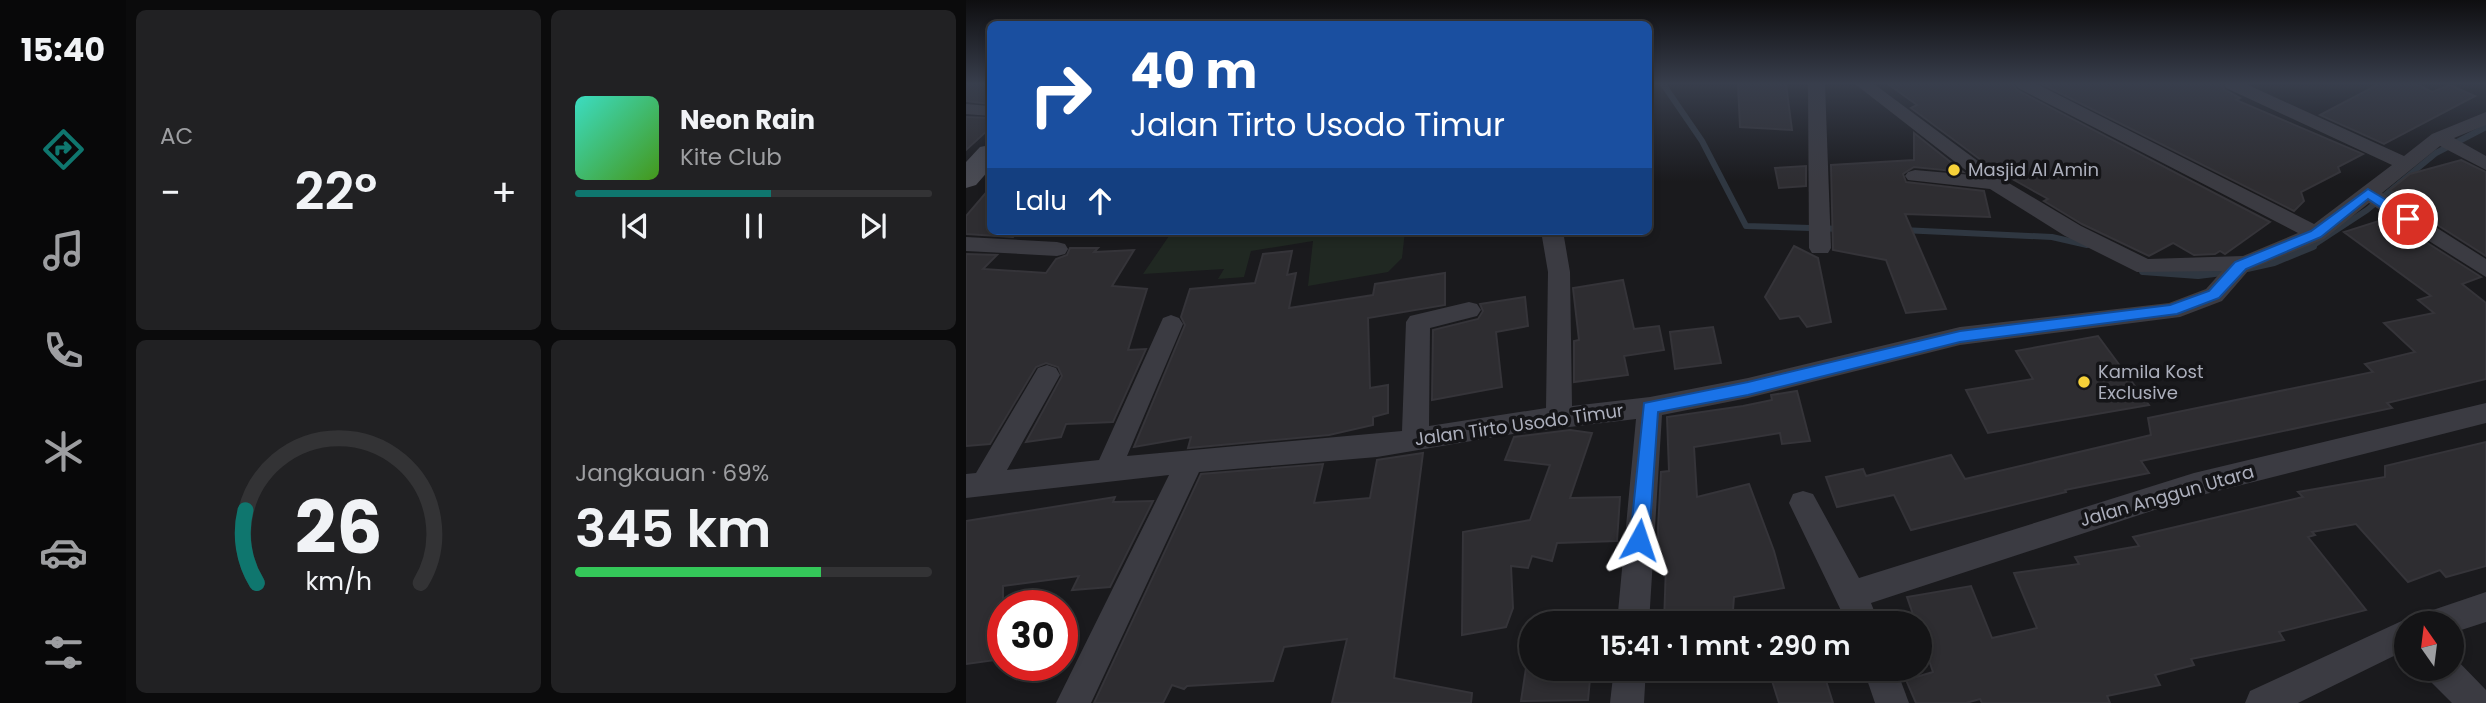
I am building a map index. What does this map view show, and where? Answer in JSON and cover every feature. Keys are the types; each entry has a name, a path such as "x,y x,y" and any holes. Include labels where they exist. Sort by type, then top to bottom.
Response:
{"main road":[{"path":"966,178 987,156"}],"street":[{"path":"1817,117 1820,248"},
{"path":"1907,117 1995,183 2073,231 2146,267 2239,268 2316,234 2439,138 2486,118"},
{"path":"2088,117 2316,234"},
{"path":"2303,117 2405,164"},
{"path":"2439,138 2486,164"},
{"path":"1915,176 1995,183"},
{"path":"2368,193 2486,269"},
{"path":"1553,235 1559,272 1559,417"},
{"path":"966,244 1057,249"},
{"name":"Jalan Tirto Usodo Timur","path":"975,485 1190,461 1377,446 1559,417 1650,407 1748,388 1960,336 2172,311 2214,295 2239,268"},
{"path":"1415,440 1418,322 1469,310"},
{"path":"1108,470 1171,324"},
{"path":"975,485 1047,375"},
{"path":"1634,611 1650,407"},
{"name":"Jalan Anggun Utara","path":"1852,595 2194,485 2486,413"},
{"path":"1073,703 1190,461"},
{"path":"1803,503 1858,611"},
{"path":"2464,614 2486,607"},
{"path":"2262,703 2394,640"},
{"path":"1627,703 1629,681"},
{"path":"1884,681 1892,703"},
{"path":"2454,681 2475,703"}],"shaded area":[{"path":"1170,235 1405,235 1402,258 1388,272 1308,286 1313,241 1251,251 1244,277 1218,279 1224,269 1143,274"}],"building":[{"path":"966,117 987,118 987,131 966,150"},
{"path":"1740,117 1790,117 1792,130 1740,127"},
{"path":"1923,117 2068,117 2270,222 2225,254 2220,251 2215,254 2194,255 2173,243 2149,256 2082,224 2044,201 2048,199 1989,166"},
{"path":"2107,117 2276,117 2363,154 2338,167 2340,172 2301,192 2304,201 2294,211"},
{"path":"2324,117 2436,117 2384,144"},
{"path":"1914,133 1963,172 1914,167 1903,174 1906,182 1984,191 1990,217 1905,214 1946,309 1906,313 1886,260 1833,250 1831,165 1914,160"},
{"path":"2461,160 2486,172 2486,256 2414,210 2419,208 2390,190 2410,174"},
{"path":"1806,166 1806,186 1779,188 1775,168"},
{"path":"987,192 987,235 1015,235 1013,237 966,234 966,216"},
{"path":"2388,218 2481,277 2462,284 2486,303 2486,379 2387,403 2392,408 2141,461 2149,473 2065,490 2066,492 1911,530 1894,495 1837,507 1826,477 1863,469 1866,476 1951,455 1965,479 2151,435 2148,418 2373,372 2365,364 2415,352 2384,323 2434,313 2418,300 2431,296 2344,232"},
{"path":"1794,246 1818,258 1831,322 1807,327 1799,316 1780,319 1765,297"},
{"path":"1070,248 1098,248 1094,252 1134,250 1112,286 1147,289 1128,350 1146,349 1113,422 1066,424 1061,437 1026,442 1062,376 1058,367 1046,363 1036,367 990,444 966,446 966,254 997,255 983,269 1046,273 1056,259 1067,255"},
{"path":"1292,251 1287,275 1296,273 1289,308 1373,295 1375,284 1445,273 1445,305 1368,318 1370,388 1388,385 1388,413 1373,417 1373,425 1329,435 1188,448 1191,437 1134,447 1185,325 1181,317 1190,289 1255,283 1263,254"},
{"path":"1623,280 1634,329 1659,326 1664,350 1624,356 1628,375 1574,382 1574,341 1579,340 1573,288"},
{"path":"1525,297 1528,326 1496,332 1502,387 1432,400 1433,330 1478,319 1483,311 1480,304"},
{"path":"1713,327 1721,363 1675,369 1670,332"},
{"name":"Kamila Kost Exclusive","path":"2098,336 2149,405 1988,433 1966,390 2033,379 2016,351"},
{"path":"1797,391 1810,441 1782,444 1780,433 1694,447 1697,497 1749,484 1774,551 1784,588 1734,597 1733,611 1664,611 1666,566 1659,567 1658,528 1661,472 1669,471 1667,417 1772,400 1771,395"},
{"path":"1570,430 1592,433 1570,498 1620,497 1617,541 1557,543 1552,561 1532,556 1528,568 1511,566 1513,608 1506,627 1462,635 1463,532 1530,520 1550,465 1505,460 1514,437"},
{"path":"2486,442 2486,566 2446,577 2440,570 2408,582 2356,524 2312,532 2315,535 2308,537 2366,610 2279,632 2284,640 2191,659 2194,665 2155,675 2160,685 2107,696 2110,703 1982,703 1980,699 1966,703 1916,703 1906,681 1932,681 1932,611 1912,611 1907,597 1971,586 1992,638 2037,628 2014,573 2079,564 2075,557 2139,546 2133,537 2303,497 2298,492 2385,477 2385,466"},
{"path":"1423,453 1394,678 1472,693 1471,703 1332,703 1347,639 1284,647 1273,681 1187,686 1184,689 1172,685 1163,703 1094,703 1201,474 1323,464 1314,503 1370,498 1377,460"},
{"path":"1115,497 1113,502 1153,501 1110,587 1072,590 1079,576 1003,586 1003,590 987,590 987,661 966,664 966,521"},
{"path":"1524,681 1590,681 1588,700 1521,701"},
{"path":"1772,681 1826,681 1833,703 1779,703"}],"waterway":[{"path":"1685,117 1702,141 1746,226 1843,229"},
{"path":"2310,247 2367,210 2436,153 2486,127"},
{"path":"1902,230 2052,237 2087,245"},
{"path":"2247,268 2274,262 2310,247"},
{"path":"2143,271 2198,275 2231,271"}],"place":[{"name":"Masjid Al Amin","path":"1954,170"},
{"name":"Kamila Kost Exclusive","path":"2084,382"}],"route":[{"path":"1639,540 1650,407 1748,388 1960,336 2172,311 2214,295 2241,265 2316,234 2368,193 2408,219"}]}
